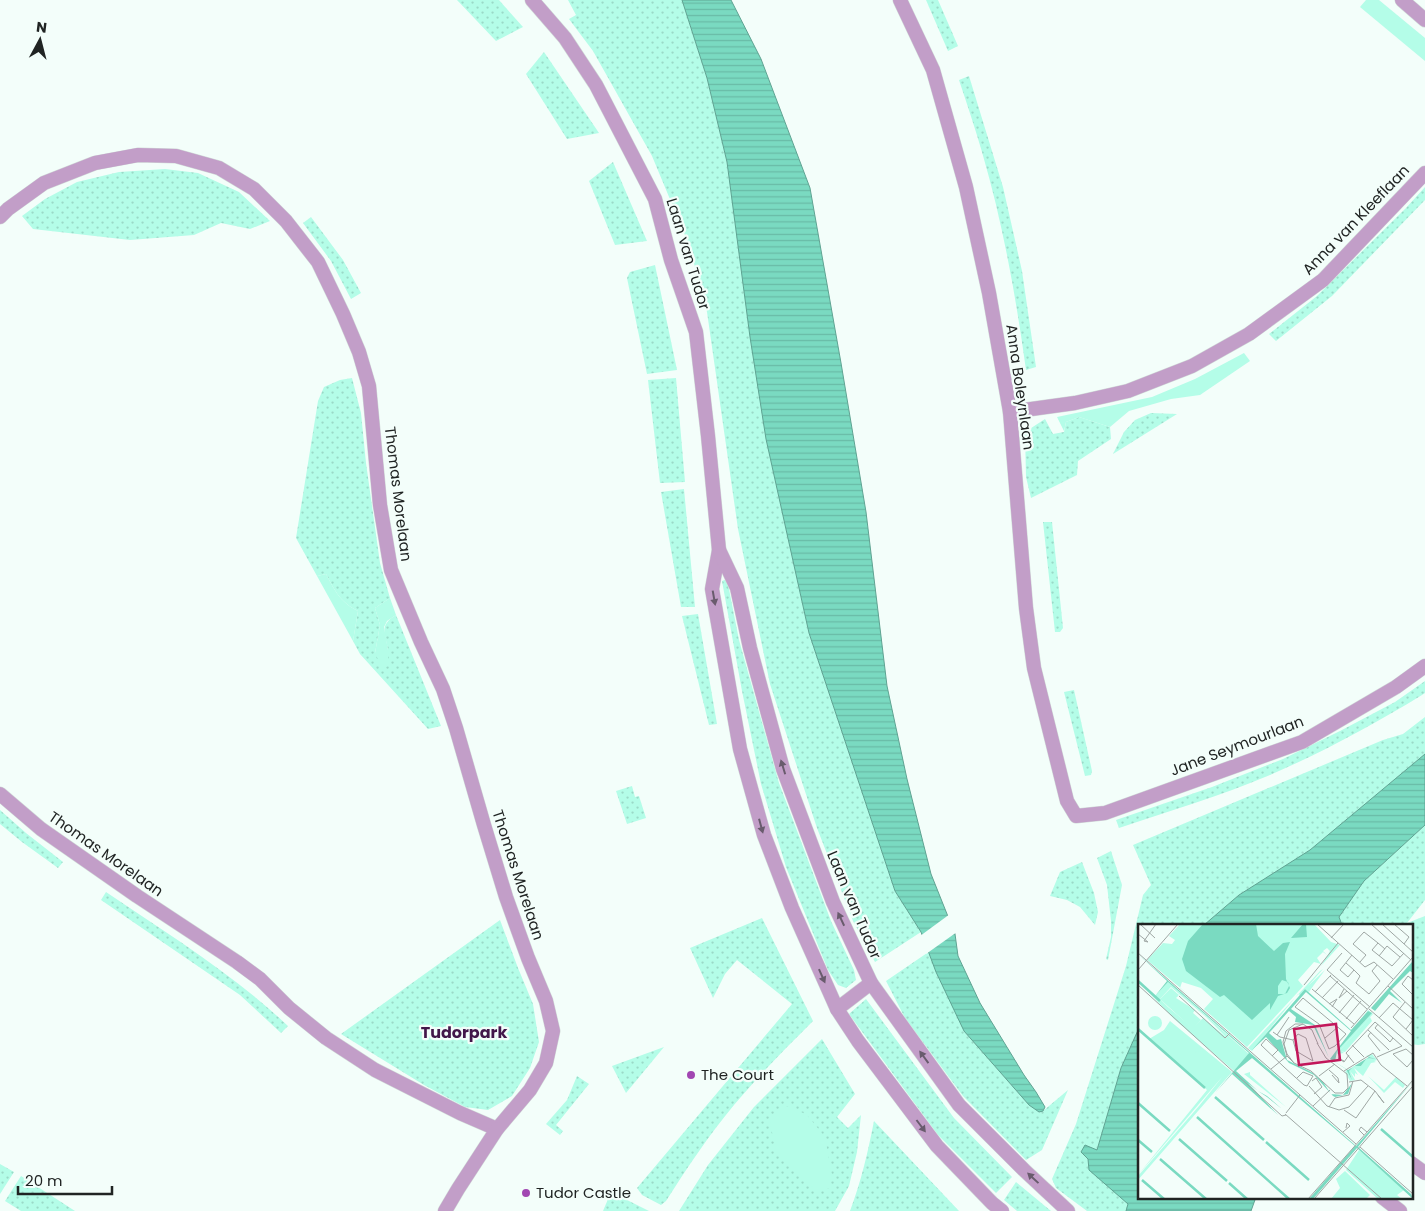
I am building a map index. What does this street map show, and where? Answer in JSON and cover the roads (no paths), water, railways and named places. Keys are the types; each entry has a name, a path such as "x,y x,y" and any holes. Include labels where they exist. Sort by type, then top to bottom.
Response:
{"street":[{"name":"Laan van Tudor","path":"532,0 565,38 596,85 655,199 671,260 696,332 719,550 712,589 740,749 764,835 792,908 837,1009 858,1042 937,1146 1002,1211"},
{"name":"Anna Boleynlaan","path":"900,0 933,70 966,187 989,293 1010,412 1034,668 1067,801 1076,816"},
{"path":"1402,0 1425,20"},
{"name":"Thomas Morelaan","path":"0,217 44,183 95,163 138,155 176,156 219,168 254,189 286,221 318,262 343,314 360,352 369,386 380,505 391,570 443,689 504,888 528,958 546,1001 553,1031 546,1063 530,1090 498,1129 445,1211"},
{"name":"Anna van Kleeflaan","path":"1010,412 1075,403 1128,391 1192,366 1249,334 1323,280 1425,173"},
{"name":"Laan van Tudor","path":"719,550 737,588 750,648 783,769 833,902 871,983 959,1105 1068,1211"},
{"name":"Jane Seymourlaan","path":"1076,816 1105,813 1302,742 1396,687 1425,666"},
{"name":"Thomas Morelaan","path":"0,794 41,829 137,896 237,962 326,1038 375,1070 460,1114 498,1129"},
{"path":"837,1009 871,983"},
{"path":"1412,1164 1425,1173"},
{"path":"1383,1198 1400,1211"}],"place":[{"name":"The Court","path":"691,1075"},
{"name":"Tudor Castle","path":"526,1193"}],"district":[{"name":"Tudorpark","path":"464,1032"}]}
